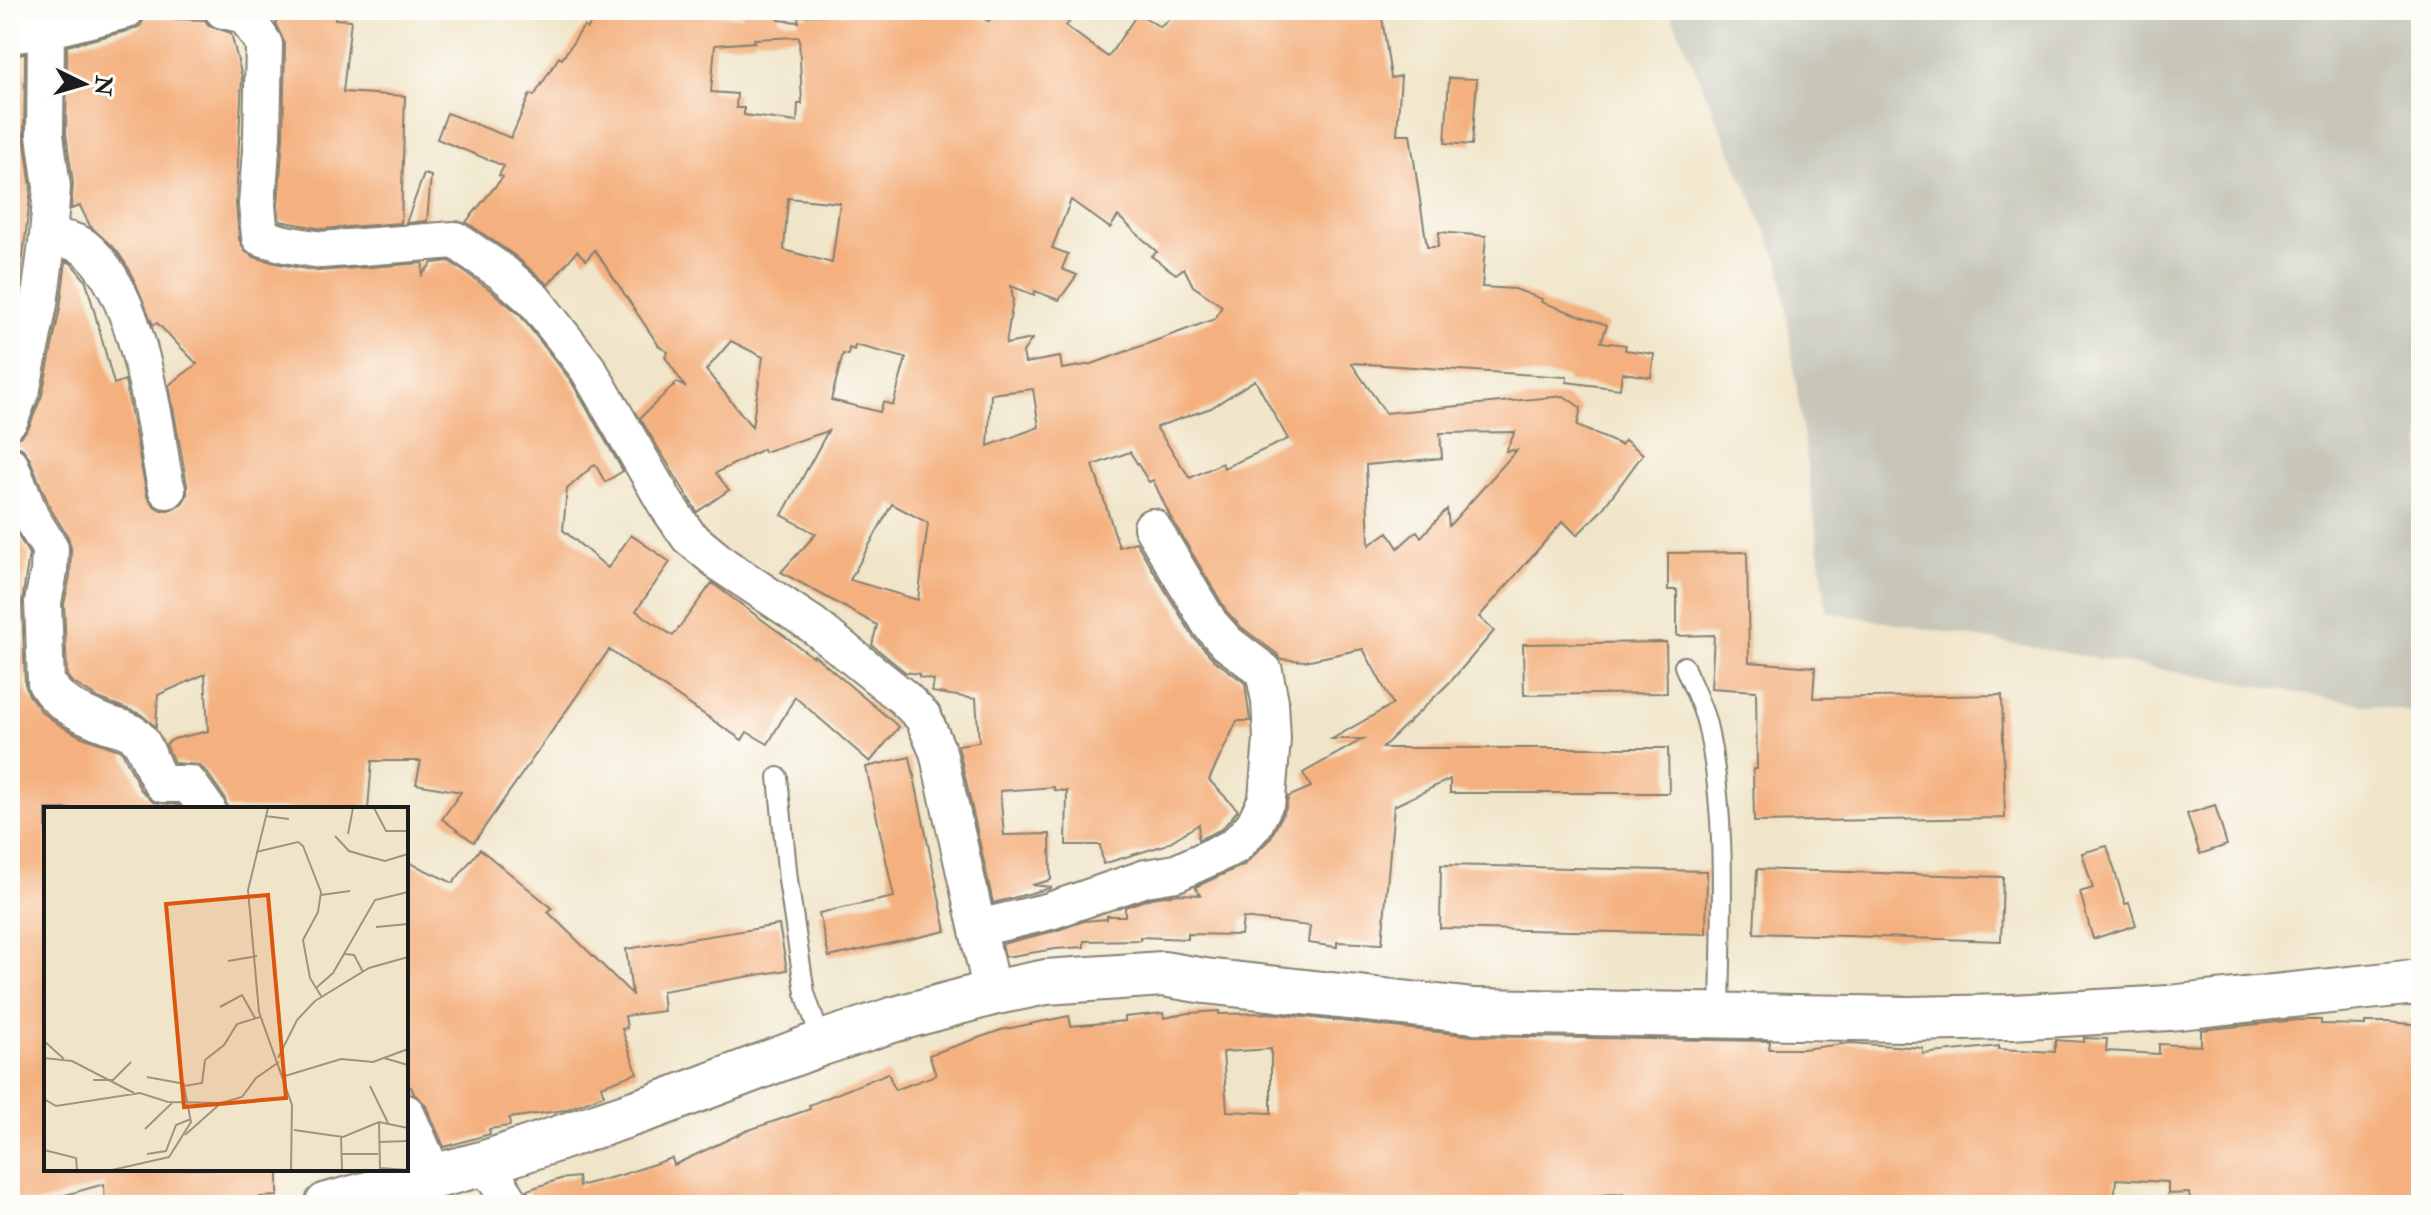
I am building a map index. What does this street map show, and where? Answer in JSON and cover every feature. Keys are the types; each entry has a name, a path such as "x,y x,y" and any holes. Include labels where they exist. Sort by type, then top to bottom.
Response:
{"street":[{"path":"10,35 48,20 126,10"},
{"path":"223,10 245,15 267,27 257,205 260,237 321,250 455,240 502,272 534,300 588,369 666,504 689,537 724,566 813,625 923,717 938,752 992,993"},
{"path":"10,419 22,388 39,304 48,236 52,187 45,135 48,20"},
{"path":"48,236 81,245 112,281 130,323 144,371 167,490"},
{"path":"10,465 31,518 50,548 43,602 46,683 51,691 79,713 128,730 138,738 163,784 189,784 206,807"},
{"path":"978,928 1050,911 1146,878 1176,873 1210,859 1235,846 1254,825 1267,799 1272,739 1270,701 1264,671 1227,643 1210,624 1152,527"},
{"path":"327,1205 485,1163 655,1106 892,1020 1046,982 1163,974 1474,1011 1907,1019 2169,1008 2421,983"},
{"path":"408,1118 434,1176"},
{"path":"485,1163 512,1205"}],"lane":[{"path":"1684,666 1708,726 1718,793 1720,1016"},
{"path":"778,777 788,880 805,993 822,1043"}],"shaded area":[{"path":"1669,10 2421,10 2421,714 1827,612 1780,264"}],"building":[{"path":"278,10 334,10 335,19 351,20 343,92 405,96 401,223 322,229 280,221 278,205 285,44 276,25"},
{"path":"600,10 665,10 742,17 742,10 778,10 779,20 799,22 798,16 908,10 960,10 989,21 996,10 1078,10 1066,26 1108,57 1138,13 1160,27 1182,10 1381,10 1391,78 1401,76 1397,134 1410,134 1427,247 1438,247 1439,232 1486,236 1482,287 1515,289 1542,299 1541,302 1607,325 1601,342 1626,345 1625,350 1654,354 1651,377 1622,373 1620,389 1567,382 1567,377 1351,363 1386,413 1564,396 1581,408 1577,426 1621,445 1625,440 1643,454 1601,511 1577,535 1563,521 1479,617 1494,631 1452,680 1382,748 1668,748 1669,793 1450,793 1450,779 1394,806 1382,944 1337,942 1337,947 1308,943 1310,926 1243,918 1241,935 1188,934 1188,939 1140,937 1140,940 1084,941 1084,947 1005,957 1002,944 1084,921 1125,916 1125,907 1151,898 1200,895 1195,887 1244,865 1270,839 1286,808 1288,797 1311,787 1303,773 1363,739 1332,739 1393,704 1363,649 1305,661 1280,659 1227,612 1170,516 1153,480 1149,482 1130,452 1093,465 1119,547 1136,542 1194,638 1214,660 1245,683 1250,721 1237,721 1209,780 1238,810 1222,829 1198,840 1199,824 1165,845 1103,864 1100,845 1066,845 1067,791 1054,790 1054,787 1000,791 1004,835 1050,834 1051,880 1032,885 1051,888 993,903 958,745 979,742 976,699 932,692 934,680 905,672 872,645 877,625 781,572 816,534 782,515 828,431 764,452 763,449 716,473 729,490 697,512 640,418 677,382 686,388 665,357 668,352 659,346 595,250 586,260 577,251 548,285 514,255 466,222 503,177 499,175 504,166 437,139 447,113 511,138 530,94 534,96 559,57 562,59 584,26 587,29","holes":["799,37 802,104 798,104 797,122 744,115 744,108 736,108 737,94 711,92 715,45 755,42 754,39","788,198 840,203 832,263 784,250","1071,200 1110,228 1118,216 1157,252 1151,256 1176,274 1184,268 1193,286 1222,306 1215,319 1092,364 1062,369 1060,357 1025,363 1023,352 1032,339 1006,344 1013,300 1011,286 1059,300 1077,275 1062,269 1068,254 1052,248","731,341 763,357 752,427 706,370","855,345 906,358 893,405 883,402 880,412 831,400 843,354 848,355 849,348 854,350","1255,380 1288,439 1224,468 1222,463 1190,478 1156,427 1211,408","1033,389 1039,427 988,446 991,394","1515,432 1506,451 1517,450 1449,526 1447,509 1421,537 1417,531 1398,548 1388,532 1369,545 1366,465 1442,458 1440,433","892,504 928,523 918,600 850,580"]},
{"path":"145,18 205,20 209,26 231,33 242,77 236,204 239,239 245,251 279,264 318,271 423,263 422,275 432,263 449,261 489,289 519,314 571,381 623,471 605,482 595,464 567,489 563,530 608,568 631,535 670,562 636,611 673,636 712,583 814,655 899,727 870,762 795,697 768,744 747,732 742,740 609,650 474,842 442,819 461,792 416,784 421,761 372,761 368,807 227,807 206,771 198,765 174,763 166,744 174,739 208,731 205,674 158,695 156,727 140,714 98,698 72,682 67,676 64,604 70,576 71,548 29,457 22,448 10,444 10,440 22,436 29,427 42,395 66,261 86,281 114,384 125,380 147,496 160,510 171,510 182,504 187,495 169,385 197,364 157,323 153,325 131,272 117,251 90,226 80,206 71,209 73,184 66,134 67,46 140,26"},
{"path":"25,54 24,135 31,188 18,301 10,341 10,56"},
{"path":"1449,78 1477,79 1472,145 1445,143"},
{"path":"424,174 431,176 427,221 406,223"},
{"path":"10,522 29,554 22,602 25,684 29,695 42,712 61,726 122,751 140,789 153,802 180,807 44,807 44,1171 278,1171 278,1196 260,1197 261,1205 105,1205 104,1184 30,1205 10,1205"},
{"path":"1747,552 1749,662 1815,667 1813,698 2002,695 2005,818 1754,822 1756,691 1711,688 1714,635 1677,636 1677,590 1668,590 1668,553"},
{"path":"1666,642 1667,693 1524,695 1523,644"},
{"path":"910,757 946,931 829,957 819,913 894,897 866,767"},
{"path":"2215,805 2227,845 2200,854 2187,814"},
{"path":"2107,846 2125,904 2129,903 2136,925 2093,939 2080,892 2093,888 2082,853"},
{"path":"480,849 552,908 548,912 632,994 626,949 779,925 787,970 662,991 664,1011 625,1016 627,1028 622,1029 637,1073 601,1086 604,1095 565,1110 509,1118 510,1126 489,1129 490,1134 444,1147 425,1104 408,1086 408,862 453,883"},
{"path":"1441,865 1707,871 1706,934 1440,928"},
{"path":"1757,869 2003,877 2001,941 1754,933"},
{"path":"1163,1013 1164,1018 1189,1013 1269,1013 1474,1036 1770,1041 1769,1049 1803,1049 1850,1043 1923,1048 1923,1054 1999,1046 1999,1049 2055,1052 2055,1040 2084,1042 2084,1038 2107,1039 2106,1051 2159,1054 2159,1044 2201,1046 2201,1030 2296,1020 2321,1020 2321,1024 2387,1022 2421,1025 2421,1205 2229,1205 2213,1200 2190,1201 2189,1193 2168,1194 2168,1182 2116,1179 2114,1205 1654,1205 1655,1200 1623,1198 1623,1193 1526,1202 1527,1205 1371,1205 1370,1201 1298,1198 1296,1205 533,1205 527,1190 560,1179 578,1177 579,1186 672,1158 674,1165 746,1131 810,1109 809,1105 888,1073 895,1090 936,1075 929,1055 1001,1030 1069,1016 1071,1026 1125,1021 1125,1017","holes":["1271,1049 1271,1113 1227,1111 1223,1052"]}]}
